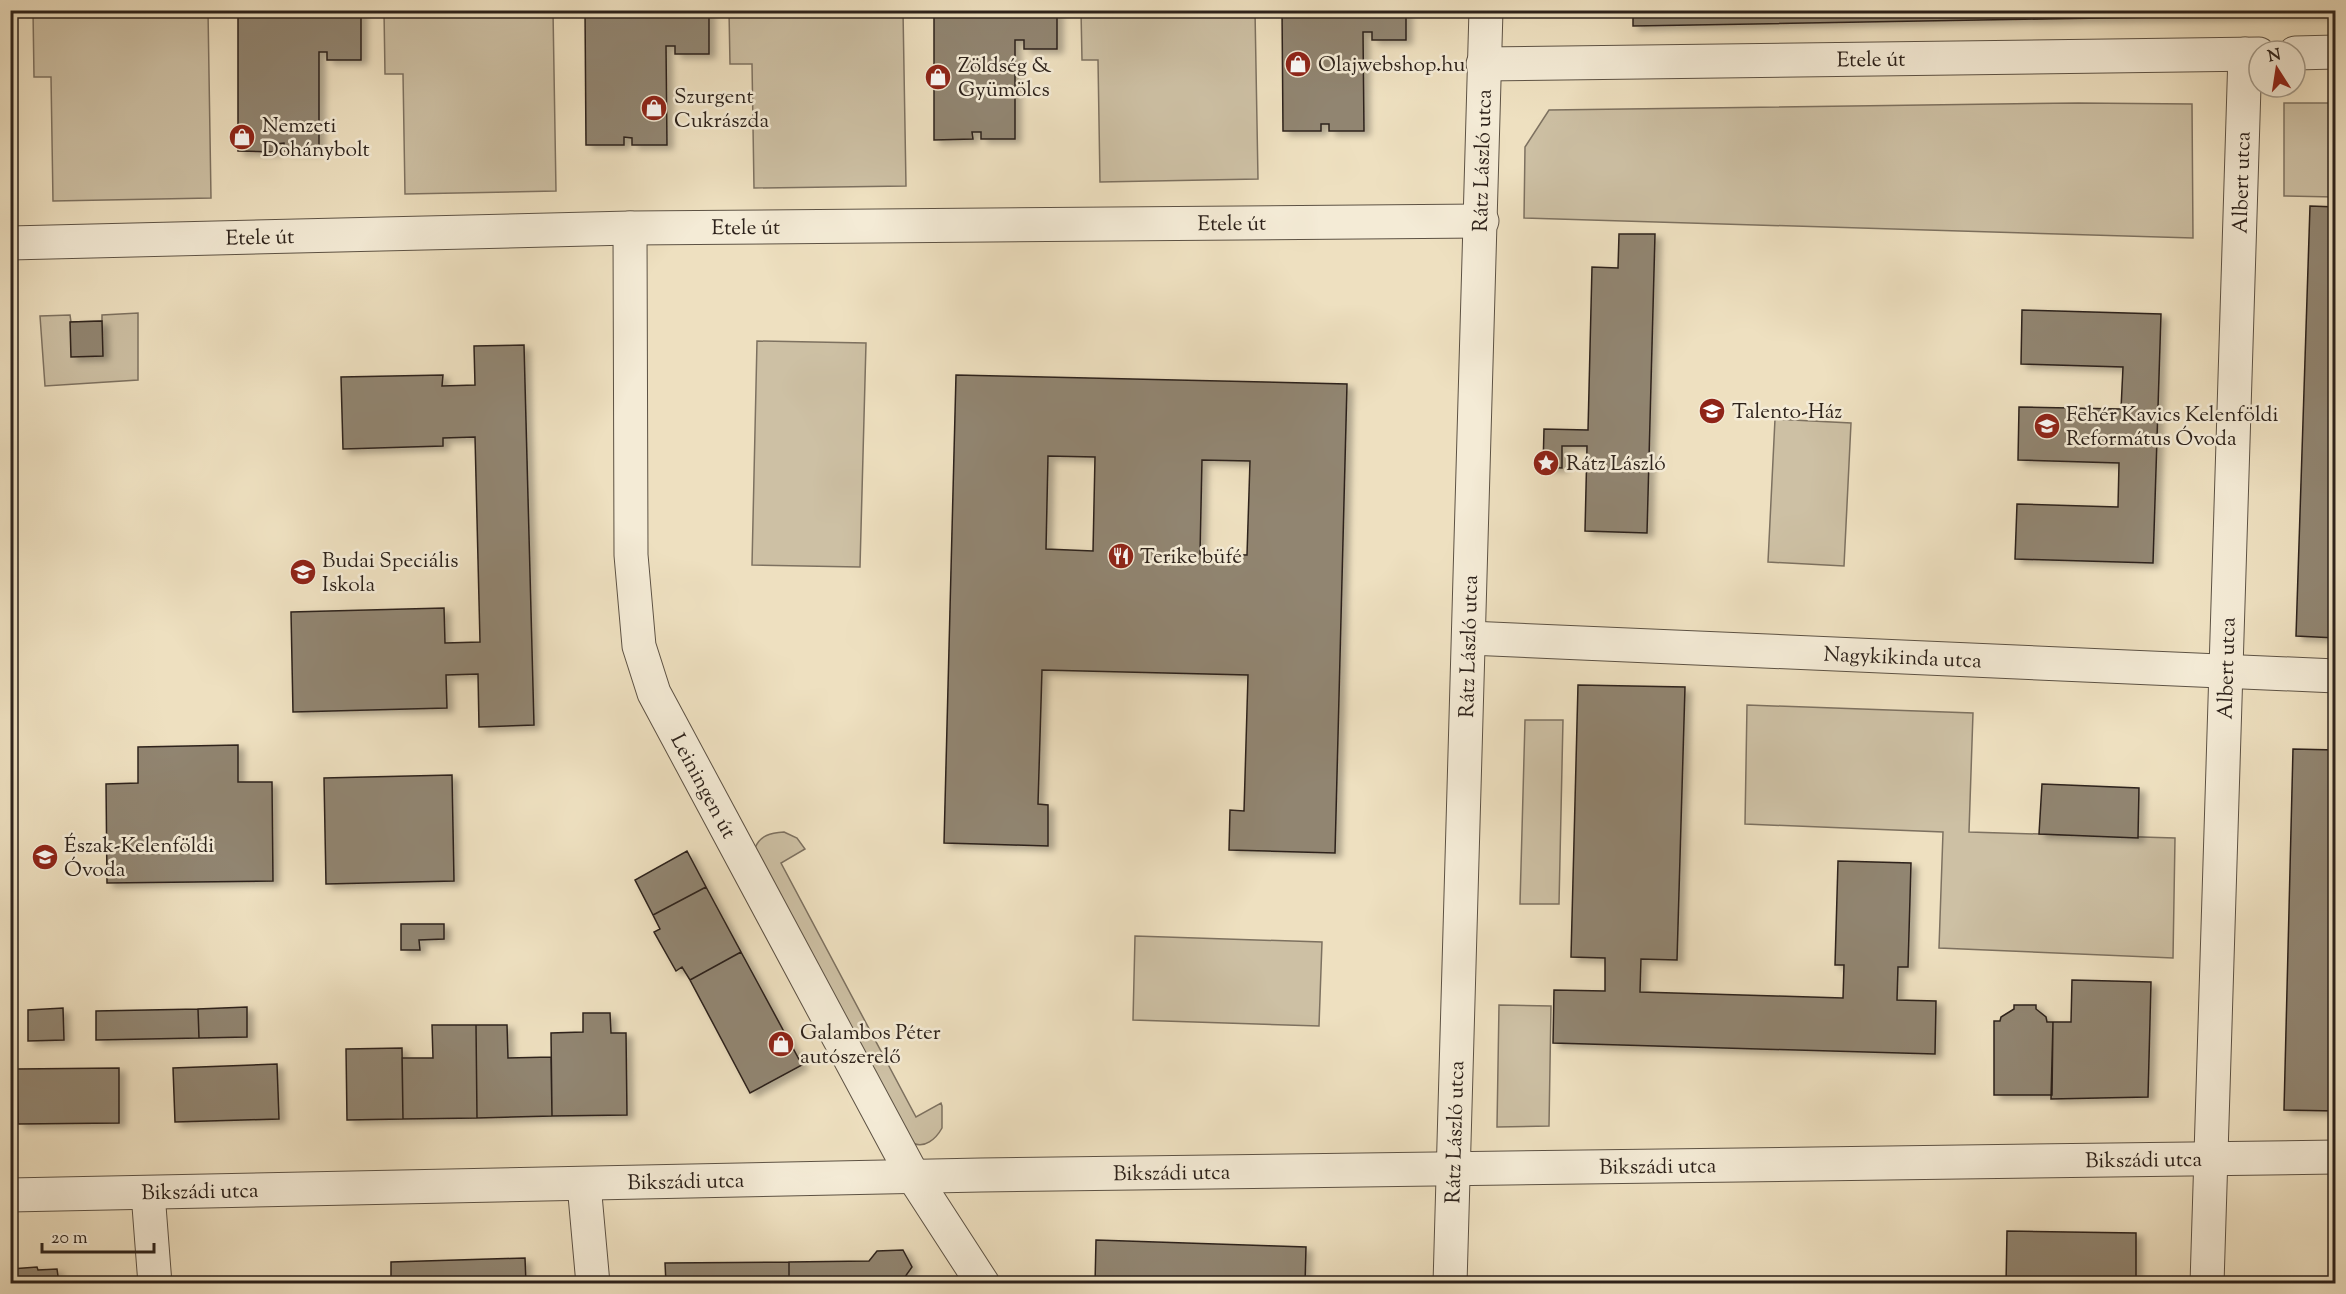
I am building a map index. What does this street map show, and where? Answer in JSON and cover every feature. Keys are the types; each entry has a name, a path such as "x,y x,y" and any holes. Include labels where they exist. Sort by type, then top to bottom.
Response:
{"street":[{"name":"Rátz László utca","path":"1450,1284 1482,221 1483,64 1486,10"},
{"path":"2307,53 2336,52"},
{"name":"Etele út","path":"1483,64 2247,54"},
{"name":"Albert utca","path":"2207,1284 2227,672 2250,99"},
{"name":"Etele út","path":"10,243 630,228 1482,221"},
{"name":"Leiningen út","path":"630,228 631,555 639,646 654,693 913,1176 984,1284"},
{"name":"Nagykikinda utca","path":"1469,638 2336,675"},
{"name":"Bikszádi utca","path":"10,1195 913,1176 2210,1160 2336,1156"},
{"path":"584,1184 593,1284"},
{"path":"148,1193 155,1284"}],"shaded area":[{"path":"33,11 208,11 211,198 53,201 51,77 34,77"},
{"path":"384,11 553,11 556,191 405,194 403,74 385,74"},
{"path":"729,11 903,11 906,186 754,188 752,64 730,64"},
{"path":"1081,11 1255,11 1258,179 1100,182 1098,60 1082,60"},
{"path":"2078,103 2192,104 2193,238 1524,218 1525,147 1549,110"},
{"path":"2284,103 2335,103 2335,197 2284,196"},
{"path":"138,313 138,380 45,386 40,316 70,315 71,322 102,321 102,315"},
{"path":"757,341 866,343 860,567 752,565"},
{"path":"1775,419 1851,423 1844,566 1768,562"},
{"path":"1747,705 1973,713 1969,832 2175,838 2173,958 1939,948 1943,832 1745,824"},
{"path":"1525,720 1563,720 1559,904 1520,904"},
{"path":"784,832 797,838 805,849 781,863 916,1117 941,1103 942,1128 933,1139 925,1144 913,1143 755,848 766,836"},
{"path":"1135,936 1322,942 1319,1026 1133,1020"},
{"path":"1499,1005 1551,1006 1549,1126 1497,1127"}],"building":[{"path":"238,10 361,10 361,60 327,60 327,52 319,52 319,151 285,151 284,143 276,144 276,152 238,151"},
{"path":"585,10 709,10 709,54 675,54 675,46 666,46 667,145 632,145 632,138 624,137 624,145 586,145"},
{"path":"934,10 1057,10 1057,49 1024,49 1024,40 1015,40 1015,139 981,139 981,132 972,132 973,139 934,140"},
{"path":"1282,10 1406,10 1406,40 1372,40 1372,32 1363,32 1364,131 1329,131 1329,124 1321,124 1321,131 1283,131"},
{"path":"1633,10 2336,10 2336,14 1633,26"},
{"path":"2310,206 2336,207 2336,638 2296,636"},
{"path":"1619,234 1655,234 1647,533 1585,531 1587,446 1562,446 1562,468 1543,467 1544,429 1588,430 1592,267 1618,268"},
{"path":"2022,310 2161,314 2153,563 2015,559 2017,504 2118,507 2119,463 2018,460 2019,407 2121,409 2123,367 2021,364"},
{"path":"102,321 103,356 71,357 70,322"},
{"path":"524,345 534,725 479,727 478,674 446,675 447,708 293,712 291,612 444,608 445,643 480,642 475,437 443,438 443,446 343,449 341,377 443,375 442,386 475,385 474,346"},
{"path":"956,375 1347,384 1335,853 1229,850 1230,810 1244,811 1248,675 1042,670 1038,804 1048,805 1048,846 944,843","holes":["1048,456 1095,457 1093,551 1046,549","1202,460 1250,461 1247,555 1200,554"]},
{"path":"1578,685 1685,687 1677,960 1641,959 1640,992 1843,998 1844,965 1835,965 1838,861 1911,863 1908,967 1898,967 1897,1000 1936,1001 1935,1054 1553,1043 1554,990 1605,991 1605,958 1571,957"},
{"path":"238,745 238,782 272,782 273,881 107,883 106,784 138,783 138,747"},
{"path":"2293,749 2336,750 2336,1111 2284,1110"},
{"path":"452,775 454,881 326,884 324,778"},
{"path":"2042,784 2139,788 2138,838 2039,834"},
{"path":"687,851 706,887 653,915 635,880"},
{"path":"706,887 741,952 690,980 682,967 676,971 654,932 660,929 653,915"},
{"path":"401,924 444,924 444,939 419,940 420,950 401,950"},
{"path":"741,952 802,1065 750,1093 690,980"},
{"path":"2072,980 2151,982 2148,1097 2051,1099 2053,1022 2071,1022"},
{"path":"2014,1005 2036,1005 2036,1009 2046,1017 2047,1022 2053,1022 2052,1095 1994,1095 1994,1021 2000,1021 2001,1017 2014,1009"},
{"path":"247,1007 247,1037 199,1038 198,1009"},
{"path":"63,1008 64,1040 28,1041 28,1010"},
{"path":"198,1009 199,1038 96,1040 96,1011"},
{"path":"583,1013 610,1013 611,1033 626,1033 627,1115 552,1116 551,1033 583,1032"},
{"path":"432,1025 476,1025 477,1118 403,1119 402,1058 433,1058"},
{"path":"476,1025 507,1025 508,1058 551,1057 552,1116 477,1118"},
{"path":"402,1048 403,1119 347,1120 346,1049"},
{"path":"277,1064 279,1119 175,1122 173,1068"},
{"path":"119,1068 119,1123 18,1124 17,1069"},
{"path":"2007,1231 2136,1233 2136,1284 2006,1284"},
{"path":"1096,1240 1306,1247 1305,1284 1095,1284"},
{"path":"903,1250 912,1267 900,1284 789,1284 789,1262 869,1261 877,1251"},
{"path":"525,1258 526,1284 387,1284 391,1280 391,1262"},
{"path":"789,1262 789,1284 666,1284 665,1263"},
{"path":"37,1267 38,1270 57,1269 59,1283 72,1284 10,1284 11,1269"}],"place":[{"name":"Olajwebshop.hu","path":"1298,64"},
{"name":"Zöldség & Gyümölcs","path":"938,77"},
{"name":"Szurgent Cukrászda","path":"654,108"},
{"name":"Nemzeti Dohánybolt","path":"242,137"},
{"name":"Talento-Ház","path":"1712,411"},
{"name":"Fehér Kavics Kelenföldi Református Óvoda","path":"2047,426"},
{"name":"Rátz László","path":"1546,463"},
{"name":"Terike büfé","path":"1121,556"},
{"name":"Budai Speciális Iskola","path":"303,572"},
{"name":"Észak-Kelenföldi Óvoda","path":"45,857"},
{"name":"Galambos Péter autószerelő","path":"781,1044"}]}
